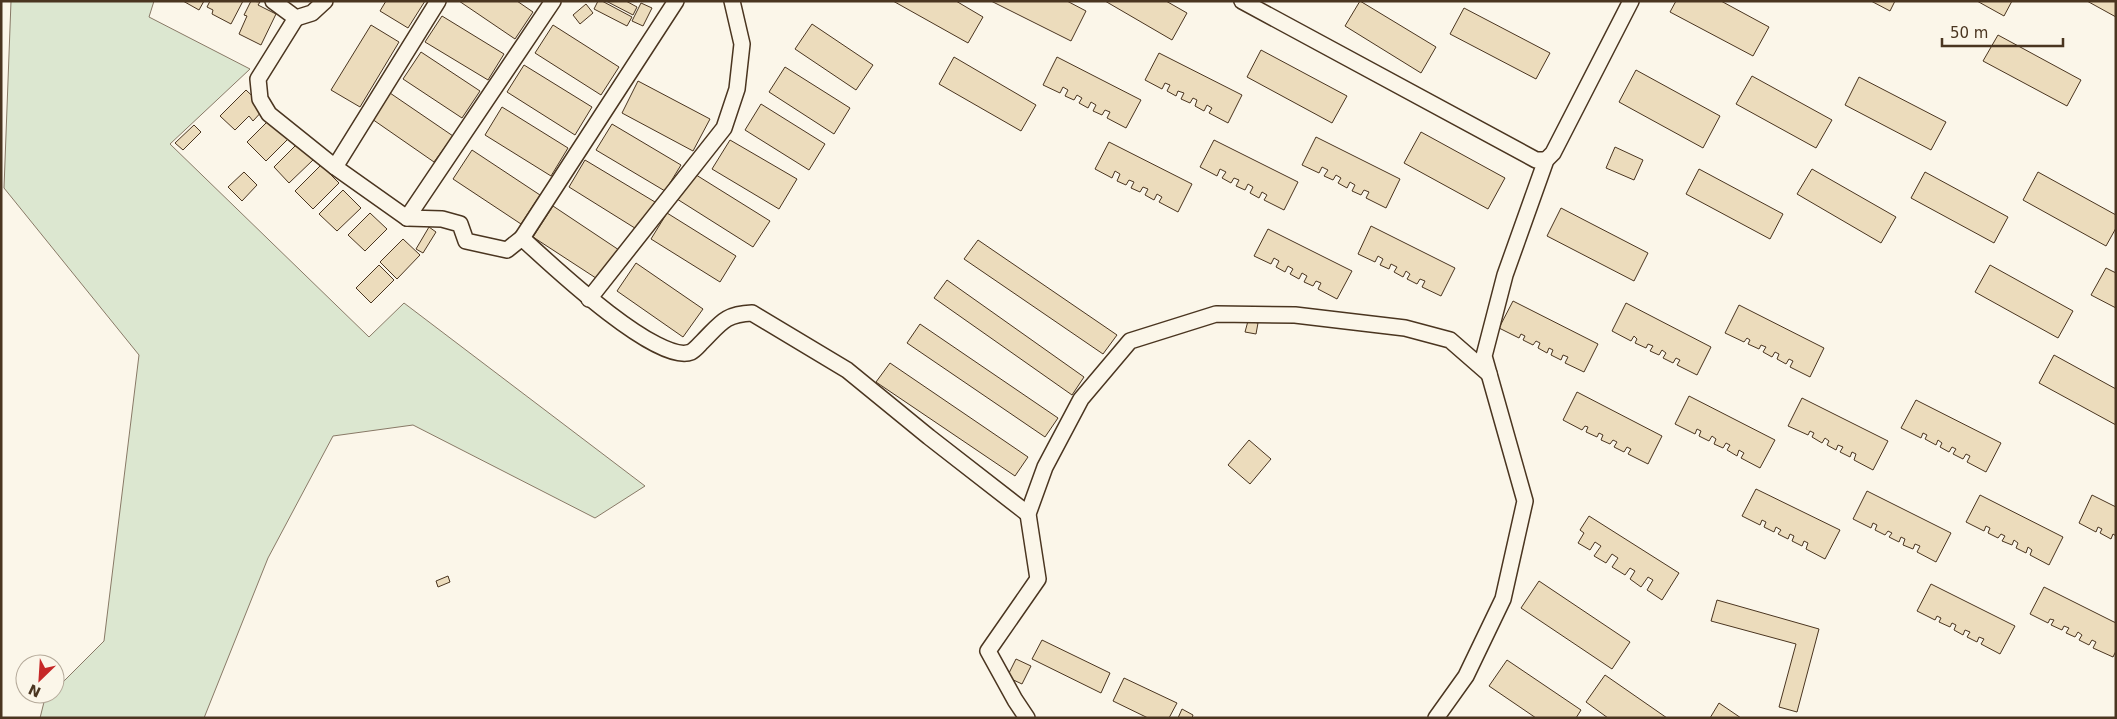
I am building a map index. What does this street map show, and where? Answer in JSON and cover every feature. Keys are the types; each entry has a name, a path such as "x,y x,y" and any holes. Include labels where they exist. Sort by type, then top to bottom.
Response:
{"street":[{"path":"273,1 296,18"},
{"path":"325,1 312,13 296,18 258,79 260,99 270,114 335,167 407,218 442,219 460,224 466,241 507,250 522,238 676,1"},
{"path":"335,167 438,1"},
{"path":"407,218 554,1"},
{"path":"589,299 724,128 736,89 742,44 732,1"},
{"path":"1242,1 1536,160 1546,160"},
{"path":"1436,718 1466,676 1503,600 1525,501 1484,356 1505,274 1546,160 1553,154 1631,1"},
{"path":"522,238 589,299 661,348 676,354 692,352 724,320 735,313 752,312 847,370 1028,514"},
{"path":"1027,718 988,651 1038,579 1028,514 1045,467 1080,399 1130,341 1216,314 1295,315 1405,328 1450,340 1490,374"}],"green space":[{"path":"11,1 154,1 149,17 250,69 170,144 369,337 404,303 645,486 595,518 413,425 333,436 268,558 204,718 40,718 44,704 65,704 65,680 104,641 139,355 4,188"}],"building":[{"path":"183,1 204,1 199,10"},
{"path":"210,1 243,1 231,24 212,14 213,10 207,7"},
{"path":"251,1 260,2 258,5 276,14 261,45 239,34 247,16 244,15"},
{"path":"386,1 425,1 408,28 380,11"},
{"path":"459,1 517,1 533,12 515,39"},
{"path":"598,1 602,1 632,17 627,26 594,9"},
{"path":"606,1 626,1 637,7 633,15"},
{"path":"893,1 956,1 983,17 968,43"},
{"path":"991,1 1067,1 1086,11 1071,41"},
{"path":"1105,1 1166,1 1187,13 1172,40"},
{"path":"1360,1 1436,47 1421,73 1345,26"},
{"path":"1676,1 1721,1 1769,27 1753,56 1670,12"},
{"path":"1871,1 1895,1 1890,11"},
{"path":"1977,1 2012,1 2004,16"},
{"path":"2087,1 2116,1 2116,17"},
{"path":"641,3 652,8 643,26 632,21"},
{"path":"586,4 593,13 580,24 573,15"},
{"path":"1464,8 1550,53 1536,79 1450,34"},
{"path":"442,16 504,54 488,80 425,42"},
{"path":"812,24 873,65 856,90 795,49"},
{"path":"371,25 399,42 360,107 331,90"},
{"path":"553,25 619,67 601,95 535,53"},
{"path":"1998,35 2081,80 2067,106 1983,61"},
{"path":"1261,50 1347,96 1332,123 1247,77"},
{"path":"421,52 480,91 462,118 403,79"},
{"path":"1159,53 1242,95 1228,123 1209,113 1212,108 1207,105 1204,111 1195,106 1197,100 1193,98 1190,103 1181,99 1184,93 1178,91 1176,96 1167,91 1170,85 1165,83 1162,89 1145,80"},
{"path":"954,57 1036,105 1021,131 939,84"},
{"path":"1057,57 1141,100 1126,128 1107,118 1110,112 1105,110 1102,115 1093,111 1096,105 1091,102 1088,108 1079,103 1082,98 1077,95 1074,100 1065,96 1068,90 1063,87 1060,93 1043,85"},
{"path":"524,65 592,107 575,135 507,92"},
{"path":"785,67 850,108 834,134 769,92"},
{"path":"1636,70 1720,116 1703,148 1619,102"},
{"path":"1752,76 1832,120 1816,148 1736,104"},
{"path":"1859,77 1946,122 1931,150 1845,105"},
{"path":"638,81 710,119 693,151 622,113"},
{"path":"246,90 265,108 253,121 249,116 235,130 220,116"},
{"path":"390,93 453,136 434,162 372,119"},
{"path":"761,104 825,144 809,170 745,130"},
{"path":"502,107 568,148 551,176 485,135"},
{"path":"270,119 289,138 266,161 247,142"},
{"path":"612,124 681,165 665,191 596,150"},
{"path":"194,125 201,132 183,150 175,143"},
{"path":"1421,132 1505,178 1488,209 1404,163"},
{"path":"1316,137 1400,179 1386,208 1366,198 1369,192 1364,190 1361,195 1352,191 1355,185 1350,182 1347,188 1338,183 1341,178 1336,175 1333,180 1324,176 1328,170 1322,167 1319,173 1302,165"},
{"path":"730,140 797,179 779,209 712,169"},
{"path":"1214,140 1298,182 1284,210 1264,200 1267,195 1262,192 1259,198 1250,193 1253,187 1248,184 1245,190 1236,186 1239,180 1234,178 1231,183 1222,178 1226,172 1220,169 1217,176 1200,167"},
{"path":"1109,142 1192,184 1178,212 1159,202 1162,197 1157,194 1154,200 1145,195 1148,189 1143,187 1140,192 1131,188 1134,182 1129,180 1126,185 1117,181 1120,174 1115,171 1112,178 1095,169"},
{"path":"297,144 313,160 289,183 274,167"},
{"path":"1615,147 1643,160 1634,180 1606,168"},
{"path":"472,150 540,195 521,224 453,179"},
{"path":"585,160 655,202 638,230 569,187"},
{"path":"321,165 339,183 313,209 295,191"},
{"path":"1699,169 1783,214 1770,239 1686,194"},
{"path":"1812,169 1896,217 1881,243 1797,194"},
{"path":"244,172 257,185 242,201 228,187"},
{"path":"1925,172 2008,217 1994,243 1911,198"},
{"path":"2038,172 2116,215 2116,228 2106,246 2023,200"},
{"path":"693,173 770,221 753,247 677,199"},
{"path":"343,190 361,208 337,231 319,214"},
{"path":"553,206 622,252 602,282 533,237"},
{"path":"1561,208 1648,253 1634,281 1547,236"},
{"path":"370,213 387,229 365,251 348,235"},
{"path":"667,213 736,256 720,282 651,239"},
{"path":"1371,226 1455,268 1441,296 1422,287 1425,281 1420,279 1417,284 1407,279 1410,274 1406,271 1403,277 1394,272 1397,267 1391,264 1389,269 1380,265 1383,259 1378,256 1375,262 1358,254"},
{"path":"429,227 436,232 423,253 416,249"},
{"path":"1268,229 1352,271 1337,299 1318,289 1321,283 1316,281 1313,286 1304,282 1307,276 1302,273 1299,279 1290,274 1293,269 1288,266 1285,272 1276,267 1279,261 1274,258 1271,264 1254,256"},
{"path":"403,239 420,255 397,279 380,262"},
{"path":"978,240 1117,335 1103,354 964,259"},
{"path":"636,263 703,309 683,337 617,291"},
{"path":"379,265 394,280 371,303 356,288"},
{"path":"1990,265 2073,311 2058,338 1975,292"},
{"path":"2106,268 2116,273 2116,308 2091,295"},
{"path":"947,280 1084,377 1072,395 934,298"},
{"path":"1513,301 1598,344 1584,372 1565,363 1568,357 1563,355 1561,360 1551,355 1553,350 1549,348 1547,353 1538,348 1540,343 1536,341 1533,345 1523,340 1525,336 1521,334 1519,338 1499,328"},
{"path":"1626,303 1711,347 1697,375 1677,365 1680,360 1676,358 1673,363 1663,358 1666,353 1662,350 1659,355 1650,351 1653,346 1648,344 1646,348 1635,343 1637,339 1634,336 1631,341 1612,331"},
{"path":"1739,305 1824,348 1810,377 1790,367 1793,361 1789,359 1786,364 1777,359 1779,354 1775,352 1772,357 1763,352 1766,347 1761,345 1759,349 1748,344 1750,340 1747,338 1744,342 1725,333"},
{"path":"1248,321 1258,323 1256,334 1245,332"},
{"path":"920,324 1058,418 1045,437 907,343"},
{"path":"2054,355 2116,389 2116,425 2039,383"},
{"path":"890,363 1028,457 1015,476 876,382"},
{"path":"1577,392 1662,436 1648,464 1628,454 1631,449 1627,447 1624,452 1614,447 1617,442 1613,440 1610,444 1601,440 1603,435 1599,433 1597,437 1586,432 1588,427 1585,426 1582,430 1563,420"},
{"path":"1689,396 1775,440 1760,468 1741,458 1744,453 1739,450 1737,456 1727,450 1730,445 1726,443 1723,448 1714,444 1716,439 1712,436 1709,441 1699,436 1701,431 1697,429 1695,434 1675,424"},
{"path":"1802,398 1888,441 1873,470 1854,460 1856,454 1852,452 1850,457 1840,452 1843,447 1838,445 1836,450 1827,445 1829,441 1825,438 1822,443 1812,437 1814,433 1810,431 1808,435 1788,426"},
{"path":"1916,400 2001,443 1986,472 1967,462 1970,456 1966,454 1963,459 1953,454 1956,449 1952,447 1949,452 1940,447 1942,443 1938,440 1936,445 1925,439 1927,435 1923,433 1921,438 1901,428"},
{"path":"1249,440 1271,459 1250,484 1228,465"},
{"path":"1756,489 1840,530 1825,559 1806,549 1808,543 1804,541 1802,546 1792,541 1794,536 1790,534 1788,539 1778,534 1781,530 1776,527 1774,532 1764,527 1766,522 1762,520 1760,525 1742,516"},
{"path":"1867,491 1951,533 1936,562 1917,552 1920,546 1915,544 1913,549 1903,545 1905,539 1901,537 1899,542 1889,537 1892,533 1888,531 1885,535 1875,530 1877,525 1873,523 1871,528 1853,519"},
{"path":"1980,495 2063,537 2049,565 2030,555 2032,550 2028,547 2026,553 2016,548 2018,543 2014,540 2012,545 2002,541 2005,536 2001,534 1998,538 1988,533 1990,528 1986,526 1984,531 1966,522"},
{"path":"2092,495 2116,507 2116,536 2113,534 2111,539 2100,533 2102,529 2098,527 2096,532 2079,523"},
{"path":"1589,516 1679,573 1662,600 1647,590 1653,580 1648,577 1641,587 1630,579 1635,571 1630,568 1625,575 1612,567 1618,558 1612,554 1606,563 1594,556 1601,546 1595,542 1590,550 1578,543 1584,533 1580,530"},
{"path":"448,576 450,582 438,587 436,581"},
{"path":"1539,581 1630,642 1612,669 1521,608"},
{"path":"1931,584 2015,626 2000,654 1981,644 1984,639 1979,637 1977,642 1967,637 1970,632 1965,630 1963,635 1954,630 1956,625 1952,623 1950,627 1939,622 1941,618 1937,616 1935,620 1917,611"},
{"path":"2044,587 2116,623 2116,651 2113,657 2093,648 2096,642 2092,640 2089,645 2079,640 2082,635 2078,632 2075,637 2066,633 2069,628 2064,626 2062,630 2051,625 2054,620 2050,619 2048,623 2030,614"},
{"path":"1717,600 1819,629 1797,712 1779,707 1796,644 1711,621"},
{"path":"1042,640 1110,673 1101,693 1032,659"},
{"path":"1016,659 1031,666 1022,684 1007,677"},
{"path":"1507,660 1581,710 1576,718 1536,718 1489,686"},
{"path":"1605,675 1667,718 1608,718 1586,702"},
{"path":"1124,678 1177,703 1169,718 1148,718 1113,701"},
{"path":"1719,703 1741,718 1710,718"},
{"path":"1182,709 1193,715 1192,718 1178,718"}]}
